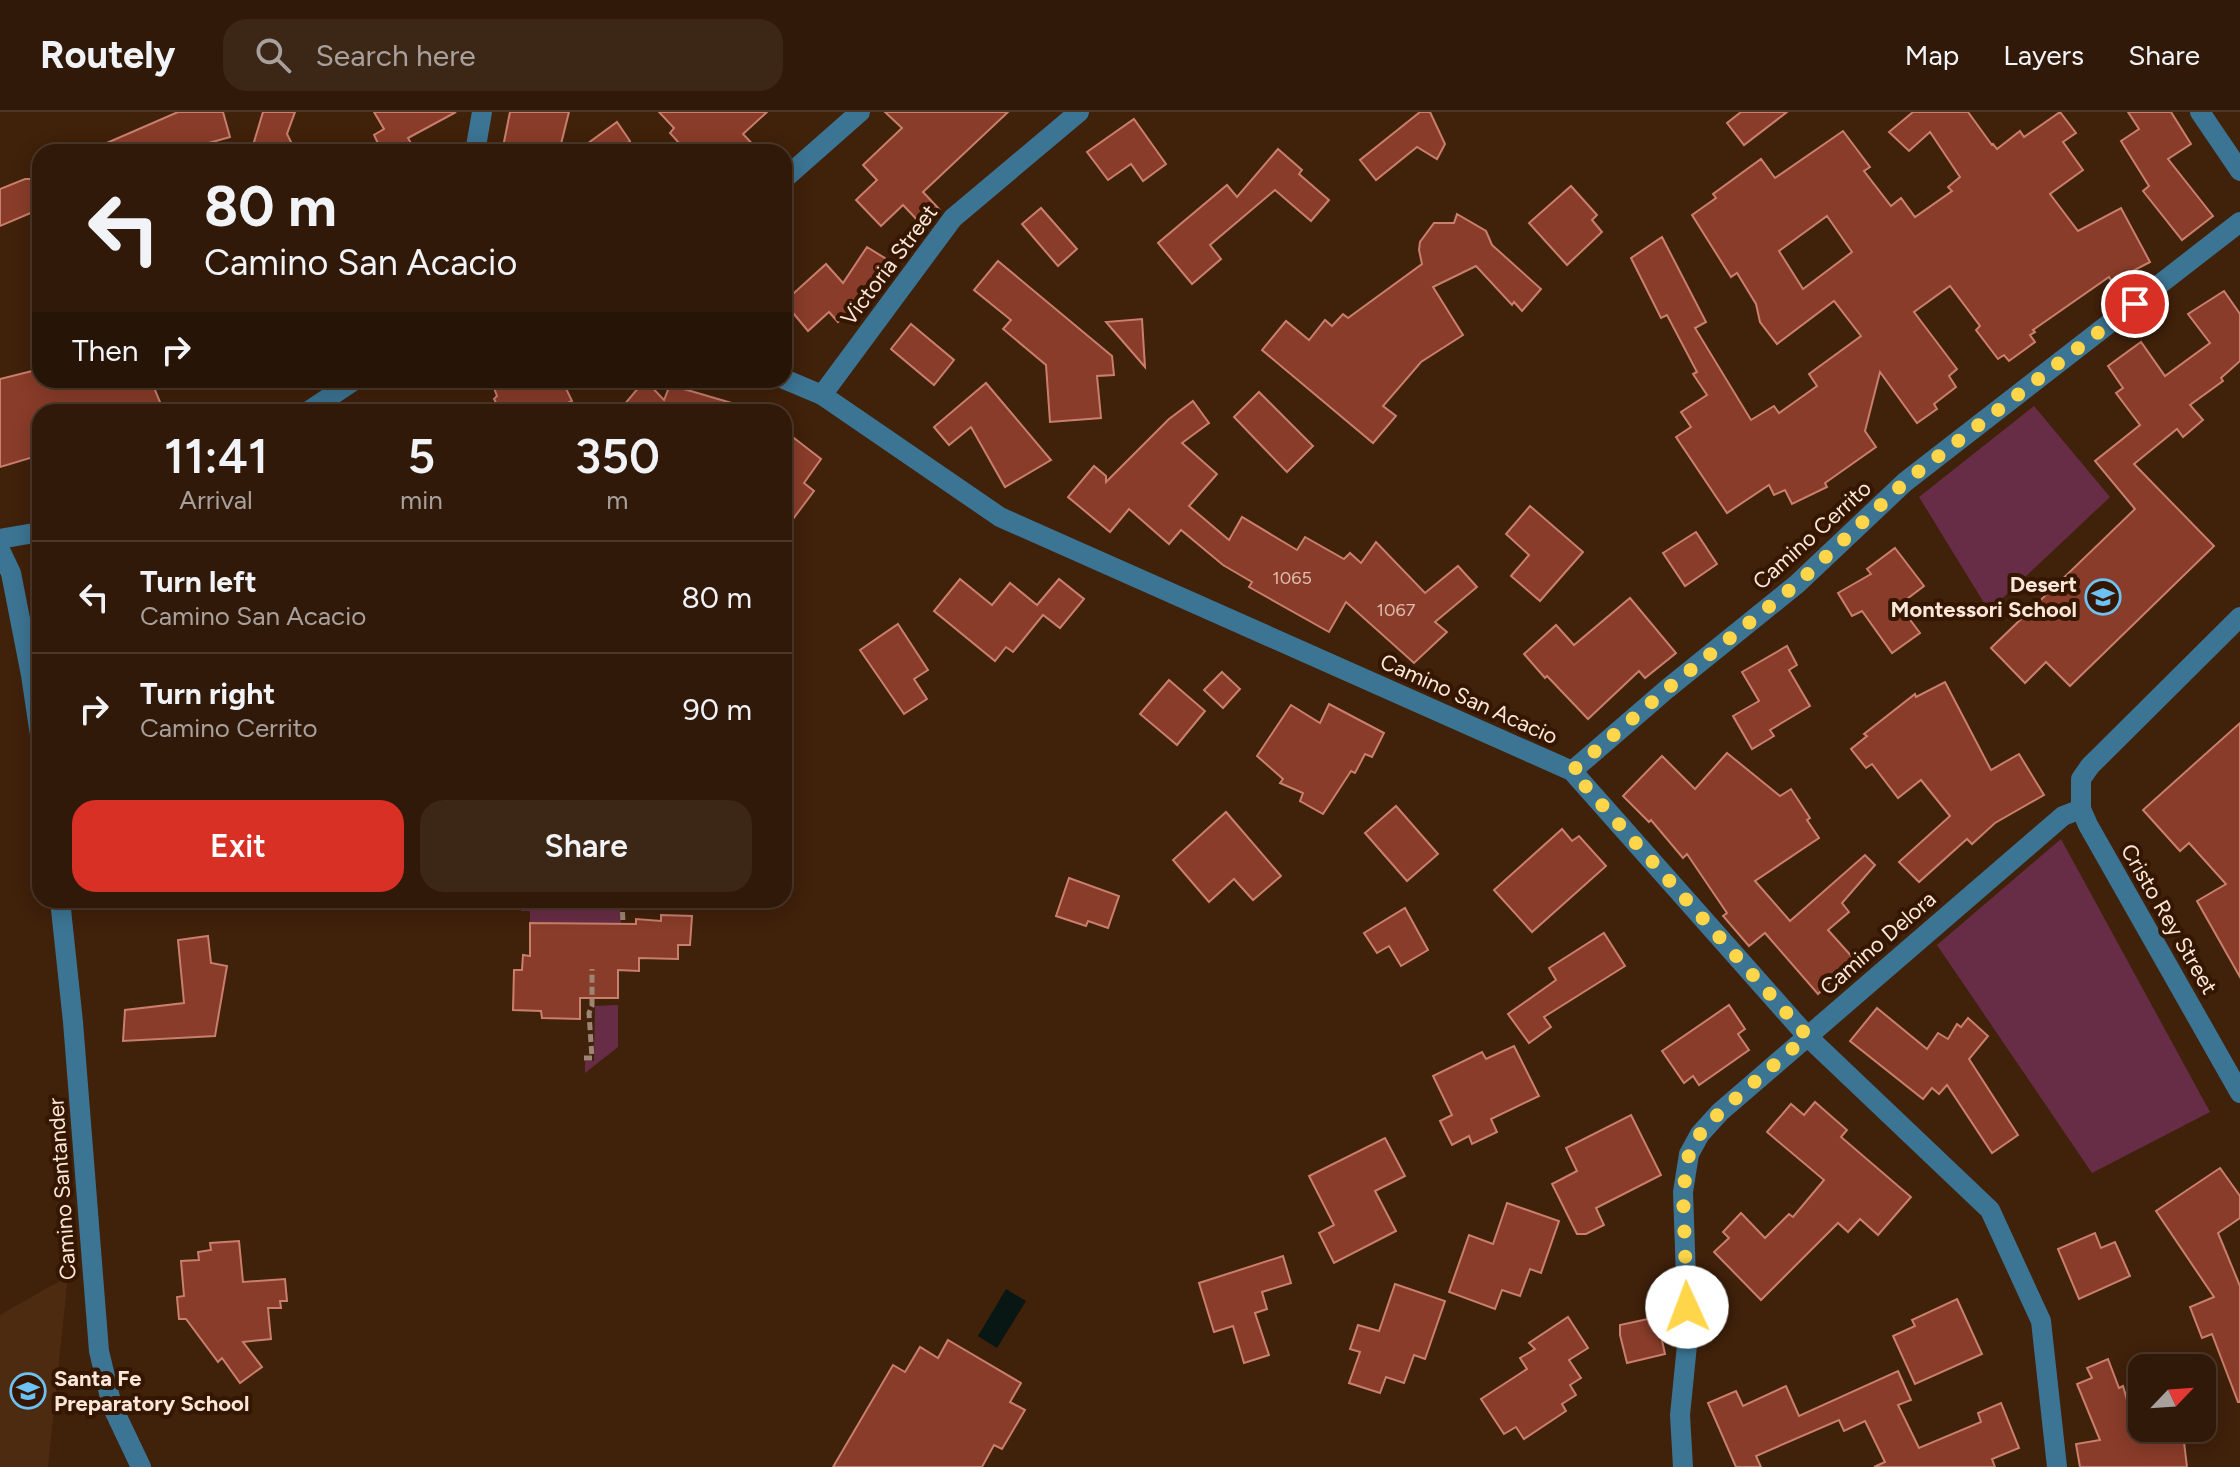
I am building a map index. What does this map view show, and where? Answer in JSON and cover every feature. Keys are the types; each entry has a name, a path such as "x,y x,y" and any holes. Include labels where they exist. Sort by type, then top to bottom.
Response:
{"street":[{"path":"476,144 482,112"},
{"path":"792,172 860,112"},
{"name":"Victoria Street","path":"822,395 953,218 1079,112"},
{"path":"2200,112 2240,171"},
{"name":"Camino Cerrito","path":"1572,771 1797,584 1905,482 2240,222"},
{"name":"Camino San Acacio","path":"792,382 822,395 1000,517 1572,771 1807,1036 1990,1210 2041,1321 2057,1467"},
{"path":"319,404 343,388"},
{"path":"0,539 32,533"},
{"path":"0,550 11,573 32,682"},
{"path":"2081,809 2081,779 2090,766 2240,617"},
{"name":"Camino Delora","path":"1683,1467 1680,1415 1688,1335 1683,1192 1689,1154 1700,1134 1720,1112 2063,816 2081,809"},
{"name":"Cristo Rey Street","path":"2081,809 2240,1093"},
{"name":"Camino Santander","path":"61,908 99,1351 112,1406 141,1467"}],"path":[{"path":"622,908 623,924"},
{"path":"584,1058 592,1058 589,1013 592,1006 592,969"}],"shaded area":[{"path":"2034,406 2110,497 1989,611 1919,497"},
{"path":"2061,839 2210,1112 2092,1173 1937,945"},
{"path":"521,908 620,908 621,924 530,923 530,911 521,911"},
{"path":"618,1005 618,1047 585,1073 585,1061 594,1061 595,1006"},
{"name":"Santa Fe Preparatory School","path":"68,1276 48,1467 0,1467 0,1315"},
{"path":"1006,1289 1026,1301 997,1348 978,1336"}],"building":[{"path":"178,112 223,112 230,137 205,144 104,144"},
{"path":"263,112 295,112 287,134 292,144 253,144"},
{"path":"374,112 456,112 408,138 411,144 378,144 374,135 384,129"},
{"path":"510,112 569,112 561,144 504,144"},
{"path":"659,112 767,112 743,134 752,144 680,144 670,133 674,128"},
{"path":"885,112 1008,112 923,192 940,210 923,226 903,205 881,226 856,200 877,180 863,165 902,128"},
{"path":"1420,112 1430,112 1445,144 1437,159 1417,147 1376,180 1360,160"},
{"path":"1741,112 1787,112 1744,145 1727,123"},
{"path":"1913,112 1968,112 1997,149 2020,131 2024,137 2060,112 2076,133 2063,142 2083,170 2050,194 2078,231 2121,208 2150,262 2112,282 2109,277 2033,330 2035,332 2030,335 2035,342 2009,361 2004,355 1998,359 1976,330 1980,326 1950,286 1914,312 1957,369 1949,376 1956,387 1934,404 1937,409 1917,423 1880,372 1865,431 1876,447 1825,483 1827,487 1792,504 1785,490 1774,495 1769,485 1727,513 1676,437 1691,427 1681,412 1707,395 1693,374 1697,372 1667,315 1661,318 1631,258 1662,237 1706,322 1695,328 1751,420 1774,406 1779,413 1817,386 1809,374 1861,336 1834,301 1777,344 1760,322 1756,304 1737,273 1731,277 1692,215 1716,198 1713,194 1761,159 1775,178 1843,131 1870,167 1864,171 1891,206 1901,198 1915,217 1952,191 1948,187 1960,177 1930,132 1909,151 1889,132","holes":["1827,216 1852,252 1803,289 1779,251"]},
{"path":"2128,112 2171,112 2191,144 2168,159 2213,216 2182,240 2143,191 2149,186 2121,141 2139,129"},
{"path":"1134,119 1166,164 1143,181 1131,164 1108,180 1087,152"},
{"path":"617,122 630,141 626,144 587,144"},
{"path":"1278,149 1302,170 1299,174 1329,200 1311,221 1275,190 1210,245 1221,259 1192,284 1158,243 1227,185 1237,197"},
{"path":"32,179 32,212 0,226 0,189"},
{"path":"1571,186 1597,215 1592,220 1602,232 1567,265 1529,223"},
{"path":"1041,208 1077,249 1058,266 1022,224"},
{"path":"1457,214 1486,231 1492,245 1541,289 1522,311 1514,302 1512,305 1476,266 1433,287 1463,335 1421,362 1383,406 1396,416 1373,443 1262,350 1286,321 1309,340 1325,320 1332,326 1343,314 1348,318 1422,264 1420,242 1434,223 1454,223"},
{"path":"867,247 888,260 867,292 869,295 838,322 829,312 808,331 792,312 792,295 826,264 843,283"},
{"path":"998,261 1112,356 1114,375 1097,376 1101,418 1050,422 1046,365 1003,329 1011,320 974,290"},
{"name":"Desert Montessori School","path":"2224,291 2240,314 2240,361 2221,378 2223,381 2190,405 2203,420 2183,437 2177,429 2134,464 2214,546 2070,686 2046,662 2025,683 1991,648 2135,509 2095,461 2140,425 2116,393 2123,388 2108,366 2141,342 2165,376 2210,343 2188,314"},
{"path":"1142,319 1145,367 1106,322"},
{"path":"911,324 954,360 934,385 891,349"},
{"path":"32,371 32,388 154,388 161,404 32,404 32,457 0,467 0,379"},
{"path":"986,383 1051,460 1005,487 971,427 949,445 934,427"},
{"path":"494,388 566,388 572,401 565,404 497,404 494,399 497,396"},
{"path":"638,388 653,388 664,400 669,388 680,388 735,404 625,404"},
{"path":"1259,392 1313,446 1287,472 1234,417"},
{"path":"1193,401 1209,423 1182,443 1217,474 1189,506 1229,540 1242,517 1297,550 1305,537 1344,559 1350,553 1361,563 1376,542 1425,593 1458,566 1477,587 1435,622 1447,632 1414,663 1346,602 1329,632 1249,587 1252,582 1223,565 1181,530 1169,544 1129,509 1110,532 1068,497 1094,466 1106,476 1106,482 1169,419"},
{"path":"794,438 821,459 804,483 814,491 792,520"},
{"path":"1530,506 1583,552 1540,601 1511,576 1529,555 1506,534"},
{"path":"1696,532 1717,564 1685,586 1663,553"},
{"path":"1895,548 1924,586 1899,605 1920,633 1892,653 1862,611 1852,616 1838,593 1871,574 1867,569"},
{"path":"960,579 992,605 1010,583 1037,605 1059,579 1084,599 1060,628 1043,615 1013,652 1006,647 995,661 934,611"},
{"path":"1630,598 1676,653 1645,678 1639,671 1588,719 1524,654 1556,625 1574,645"},
{"path":"898,624 928,670 914,679 927,699 904,714 860,650"},
{"path":"1787,646 1797,665 1789,670 1810,706 1770,730 1774,736 1752,749 1733,716 1759,701 1742,672"},
{"path":"1222,672 1240,689 1223,708 1204,690"},
{"path":"1169,680 1205,711 1177,745 1140,714"},
{"path":"1945,682 1991,770 2019,754 2044,795 1995,823 1972,844 1967,839 1919,882 1899,862 1950,816 1921,780 1898,798 1872,764 1866,768 1851,749 1867,736 1864,734 1915,694 1916,697"},
{"path":"1329,704 1384,733 1372,757 1365,754 1355,773 1351,771 1323,814 1300,801 1303,793 1280,783 1283,779 1257,756 1291,705 1320,723"},
{"path":"2240,723 2240,977 2197,901 2226,884 2189,843 2180,851 2143,810"},
{"path":"1727,753 1780,796 1791,789 1819,838 1755,881 1790,921 1865,855 1875,865 1842,903 1849,912 1828,930 1854,959 1818,994 1765,933 1749,946 1723,916 1727,913 1687,854 1683,858 1651,820 1649,822 1623,796 1662,756 1695,789"},
{"path":"1396,806 1438,854 1407,881 1365,833"},
{"path":"1226,812 1281,876 1253,900 1234,879 1209,902 1173,860"},
{"path":"1562,829 1572,841 1579,836 1606,866 1532,932 1494,890"},
{"path":"1069,878 1119,896 1108,928 1088,921 1086,926 1056,916"},
{"path":"1405,908 1428,950 1401,966 1389,946 1377,953 1364,933"},
{"path":"661,915 692,916 690,945 678,945 678,959 639,958 639,971 618,970 618,998 580,998 580,1019 542,1018 541,1011 513,1010 514,970 522,970 523,955 530,956 530,923 636,924 636,919 661,921"},
{"path":"1604,933 1625,966 1544,1017 1551,1027 1529,1043 1508,1014 1556,980 1549,968"},
{"path":"208,936 211,963 227,966 215,1036 123,1041 125,1010 184,1003 178,940"},
{"path":"1729,1005 1745,1029 1738,1034 1749,1050 1699,1085 1693,1076 1684,1083 1662,1051"},
{"path":"1877,1008 1927,1049 1938,1033 1948,1039 1957,1024 1961,1027 1968,1018 1988,1036 1969,1059 2018,1135 1992,1153 1947,1085 1939,1094 1932,1088 1923,1099 1850,1041"},
{"path":"1514,1046 1539,1096 1491,1119 1497,1132 1472,1144 1469,1136 1452,1145 1440,1121 1452,1115 1433,1076 1482,1052 1486,1059"},
{"path":"1815,1102 1847,1130 1841,1137 1911,1197 1878,1235 1860,1219 1848,1232 1838,1223 1761,1300 1714,1252 1729,1238 1723,1232 1741,1213 1765,1238 1789,1214 1793,1217 1824,1180 1767,1132 1791,1104 1804,1115"},
{"path":"1631,1115 1661,1175 1596,1208 1604,1225 1586,1234 1577,1234 1552,1184 1577,1171 1566,1148"},
{"path":"1385,1138 1405,1176 1375,1191 1396,1231 1334,1263 1319,1233 1334,1225 1309,1176"},
{"path":"2220,1168 2240,1196 2240,1218 2218,1233 2240,1286 2240,1402 2212,1334 2202,1338 2190,1307 2214,1297 2156,1211"},
{"path":"1507,1203 1559,1221 1541,1273 1530,1269 1520,1296 1502,1290 1495,1309 1449,1292 1469,1235 1493,1244"},
{"path":"2095,1233 2101,1248 2115,1242 2130,1276 2079,1299 2058,1249"},
{"path":"239,1241 243,1282 285,1279 287,1301 280,1301 281,1308 268,1308 271,1339 243,1342 262,1367 240,1383 222,1358 218,1362 186,1319 179,1319 177,1297 184,1296 181,1261 199,1260 198,1252 211,1250 210,1243"},
{"path":"1283,1256 1291,1283 1262,1292 1267,1309 1255,1313 1269,1355 1244,1363 1233,1326 1214,1332 1199,1283"},
{"path":"1395,1284 1445,1301 1425,1359 1414,1355 1404,1383 1386,1377 1380,1393 1349,1383 1360,1352 1350,1349 1358,1325 1379,1331"},
{"path":"1957,1299 1982,1354 1915,1384 1893,1336 1915,1326 1912,1320"},
{"path":"1568,1317 1588,1348 1569,1360 1581,1378 1570,1385 1576,1395 1562,1404 1566,1411 1524,1439 1516,1427 1504,1434 1481,1399 1527,1369 1520,1358 1535,1349 1529,1343"},
{"path":"1657,1317 1665,1354 1627,1363 1620,1325"},
{"path":"948,1340 1021,1383 1010,1402 1025,1410 1002,1449 994,1445 982,1467 833,1467 893,1365 905,1372 920,1347 938,1358"},
{"path":"2108,1359 2119,1388 2123,1386 2128,1404 2128,1442 2184,1442 2187,1467 2080,1467 2076,1444 2100,1440 2077,1384 2092,1378 2087,1368"},
{"path":"1898,1371 1911,1400 1898,1405 1919,1448 1981,1422 1978,1413 2001,1403 2019,1448 1992,1459 1995,1467 1874,1467 1885,1462 1865,1421 1844,1431 1839,1420 1756,1456 1761,1467 1736,1467 1708,1403 1736,1391 1743,1406 1786,1386 1799,1416"}],"place":[{"name":"Desert Montessori School","path":"2103,597"},
{"name":"Santa Fe Preparatory School","path":"28,1391"}],"route":[{"path":"1687,1307 1683,1192 1689,1154 1700,1134 1720,1112 1807,1036 1572,771 1797,584 1905,482 2135,304"}]}
